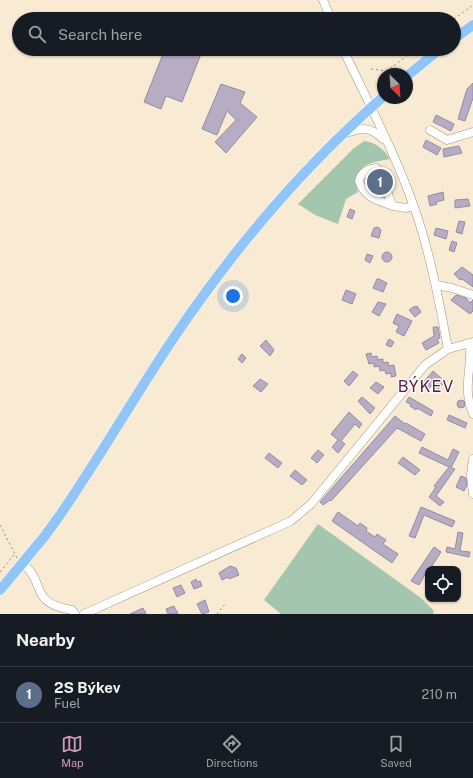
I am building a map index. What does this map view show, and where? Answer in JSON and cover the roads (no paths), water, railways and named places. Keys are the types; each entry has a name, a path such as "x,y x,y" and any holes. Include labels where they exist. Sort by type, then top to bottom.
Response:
{"main road":[{"path":"461,34 473,25"},
{"path":"413,71 431,56"},
{"path":"0,590 23,564 74,494 155,366 200,301 273,208 342,135 377,102"}],"street":[{"path":"323,0 328,12"},
{"path":"346,56 414,206 436,285 448,349"},
{"path":"342,135 362,128 376,132 387,144"},
{"path":"430,130 447,140 473,132"},
{"path":"393,206 380,171 376,168 370,169 360,176 359,181 363,192 373,198 393,206 406,208 414,206"},
{"path":"436,285 452,288 473,295"},
{"path":"84,614 291,521 311,504 425,365 448,349 472,343 472,356 466,386 473,414"},
{"path":"473,459 471,475 473,494"},
{"path":"23,564 32,572 35,584 45,599 55,606 72,610 76,614"}],"place":[{"name":"2S Býkev","path":"380,182"}],"district":[{"name":"BÝKEV","path":"426,386"}]}
